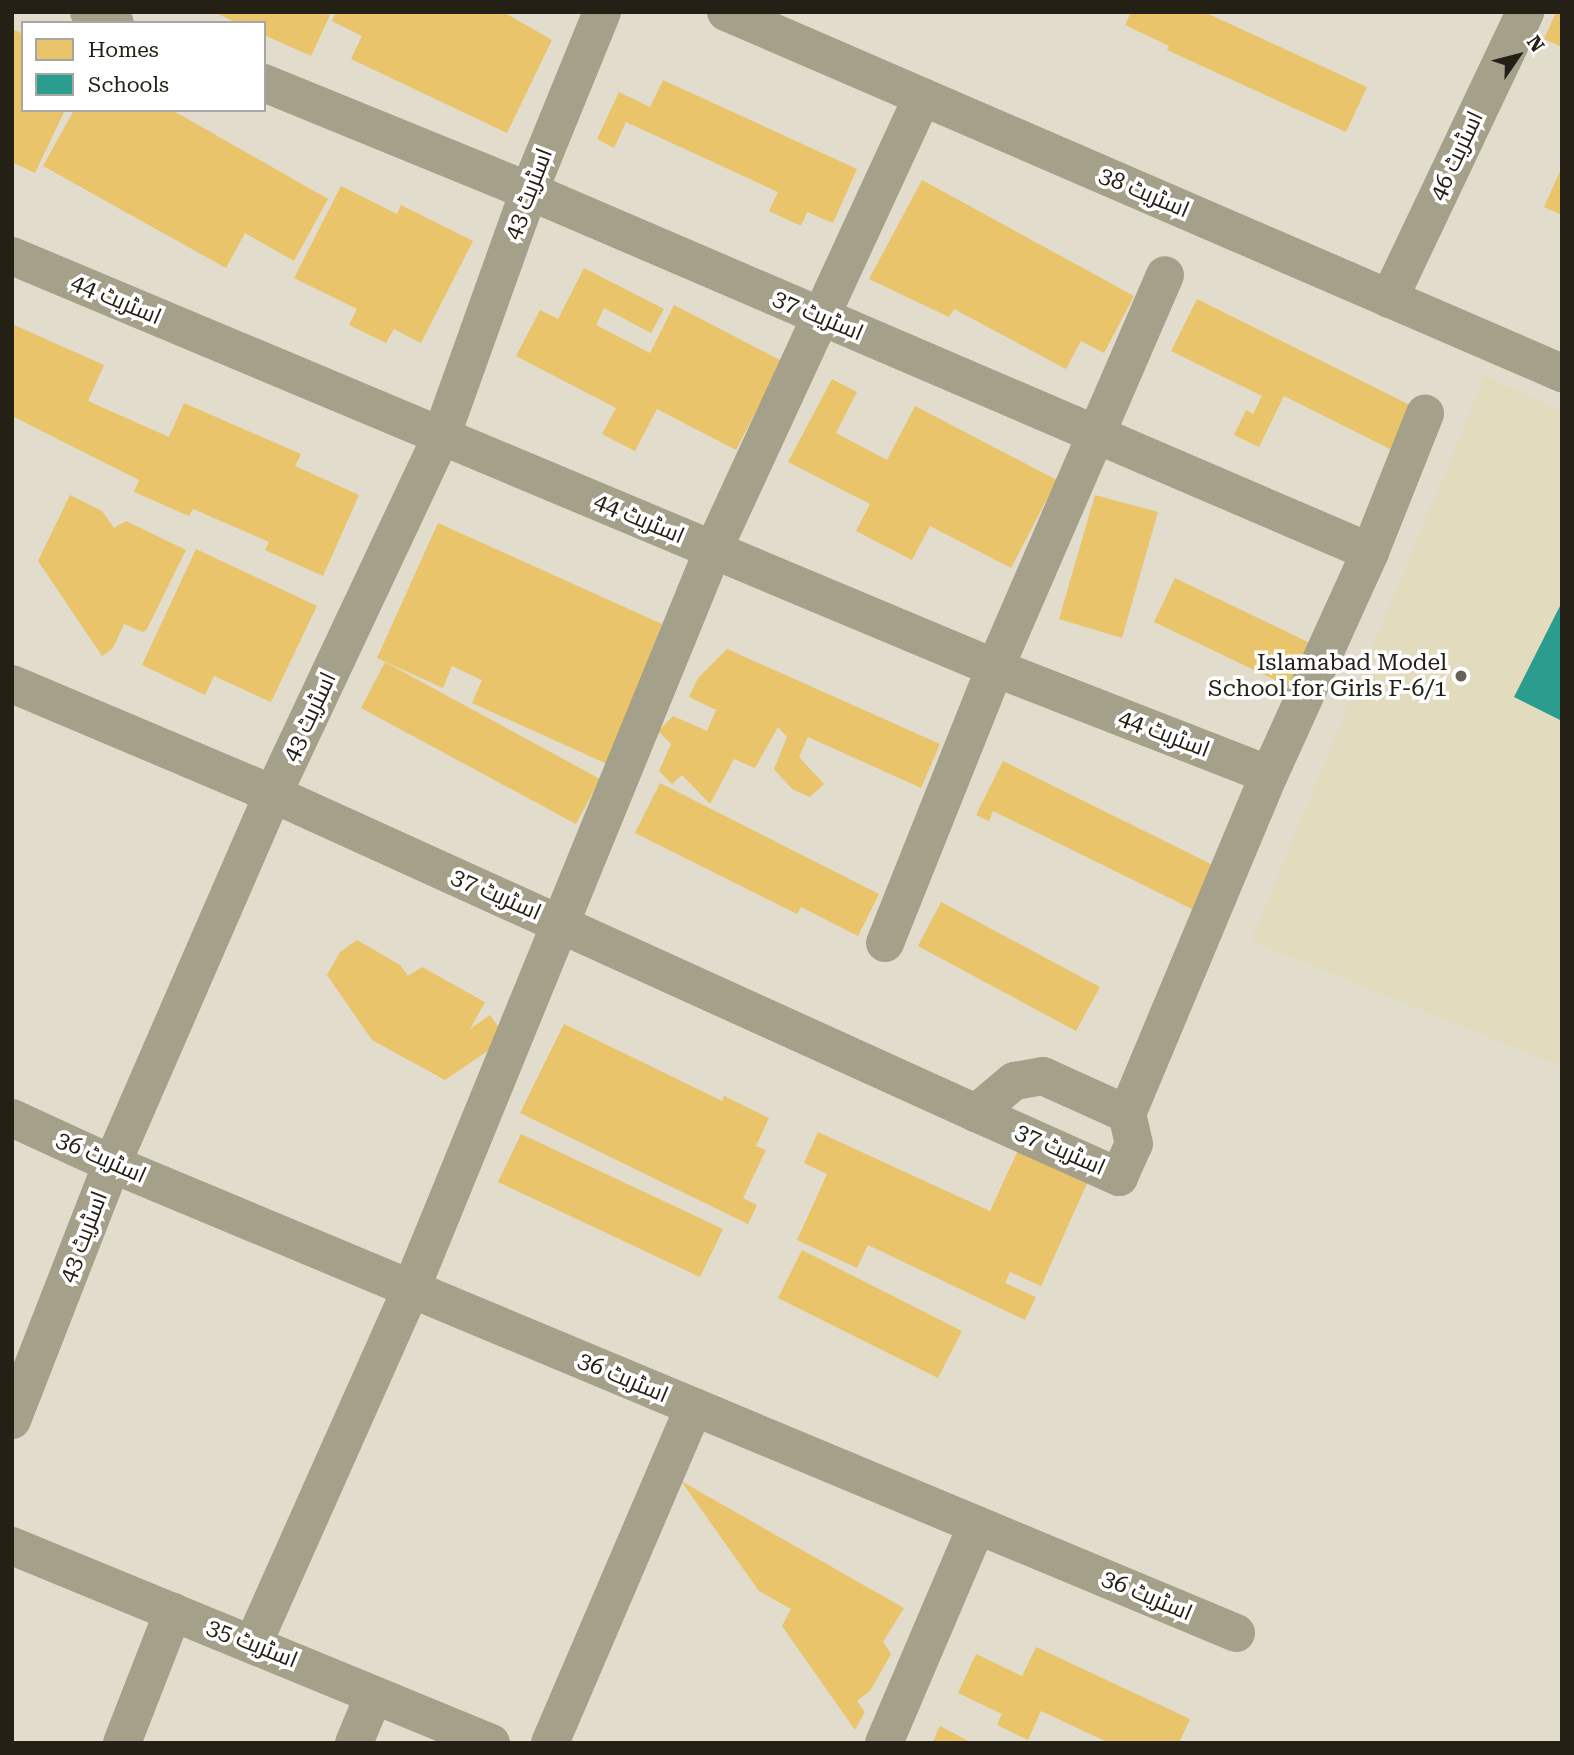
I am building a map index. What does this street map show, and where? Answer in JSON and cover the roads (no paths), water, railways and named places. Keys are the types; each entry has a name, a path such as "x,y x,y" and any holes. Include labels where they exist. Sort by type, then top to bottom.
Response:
{"street":[{"path":"89,12 110,21"},
{"name":"اسٹریٹ 43","path":"12,1420 112,1164 273,794 441,437 528,191 602,12"},
{"name":"اسٹریٹ 38","path":"726,12 1562,373"},
{"name":"اسٹریٹ 46","path":"1389,299 1525,12"},
{"name":"اسٹریٹ 37","path":"266,84 528,191 1370,552"},
{"path":"253,1644 411,1289 713,550 922,97"},
{"name":"اسٹریٹ 44","path":"12,256 995,668 1269,775"},
{"path":"885,943 995,668 1165,275"},
{"path":"1127,1114 1269,775 1370,552 1425,414"},
{"name":"اسٹریٹ 37","path":"12,684 273,794 1119,1177 1135,1144 1127,1114 1043,1076 1014,1081 976,1112"},
{"name":"اسٹریٹ 36","path":"12,1118 112,1164 1236,1633"},
{"path":"550,1743 694,1407"},
{"path":"884,1743 977,1525"},
{"name":"اسٹریٹ 35","path":"12,1546 491,1743"},
{"path":"122,1743 173,1612"},
{"path":"354,1743 374,1695"}],"place":[{"name":"Islamabad Model School for Girls F-6/1","path":"1461,676"}]}
